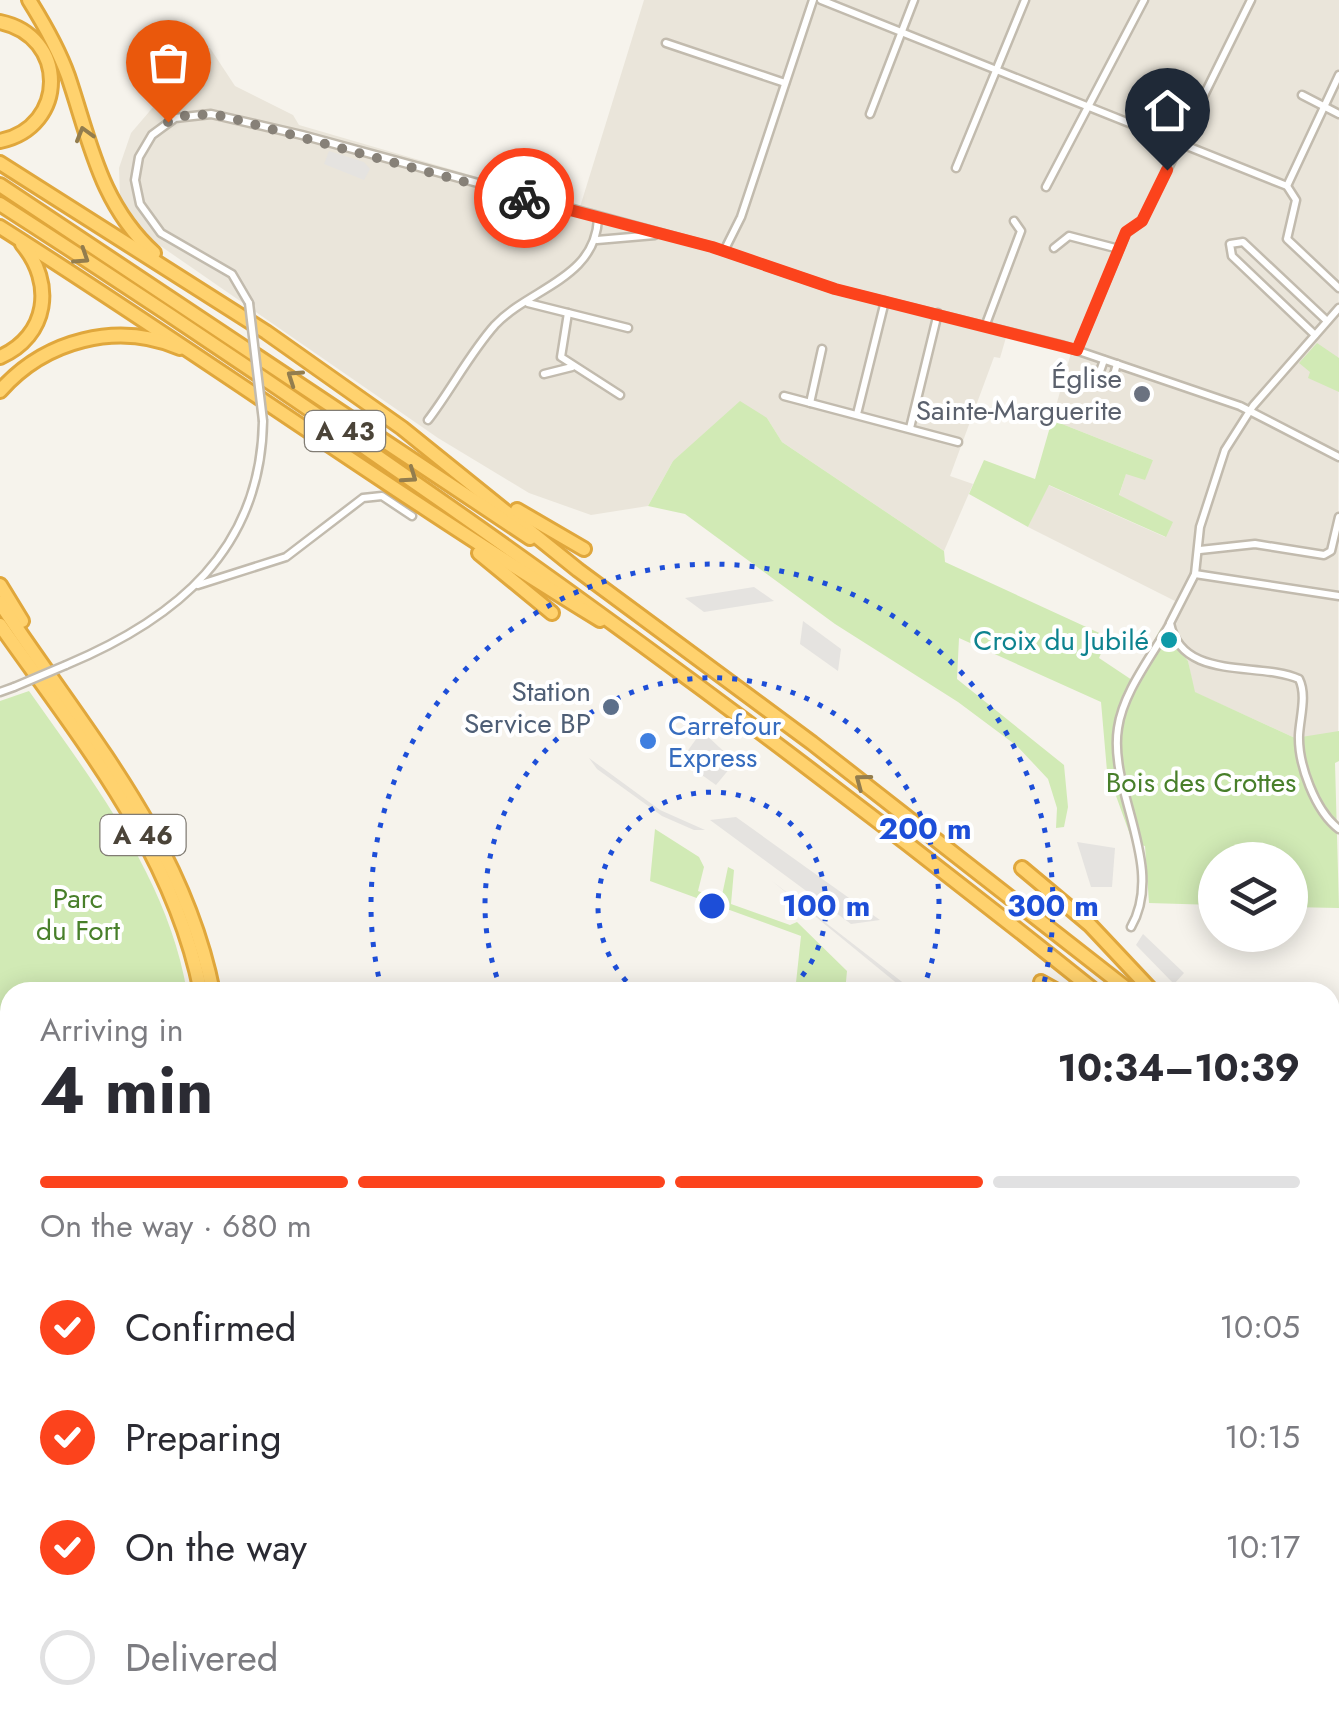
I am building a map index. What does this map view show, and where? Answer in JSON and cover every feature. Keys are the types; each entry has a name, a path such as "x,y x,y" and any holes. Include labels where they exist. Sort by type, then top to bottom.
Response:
{"highway":[{"path":"29,0 60,56 91,156 110,198 142,243 195,286"},
{"path":"0,22 38,42 49,61 52,80 50,99 39,120 21,134 0,141"},
{"path":"0,163 354,392 476,485 578,570"},
{"name":"A 43","path":"0,185 578,570 842,766 1118,982"},
{"name":"A 43","path":"0,204 370,448 682,672 1083,982"},
{"path":"4,230 426,510 682,672"},
{"path":"0,357 30,334 43,300 35,262 4,230"},
{"path":"0,391 45,354 96,337 148,338 201,358"},
{"path":"476,485 584,549"},
{"path":"426,510 552,612"},
{"path":"0,585 67,698"},
{"name":"A 46","path":"0,603 161,843 192,914 210,982"},
{"name":"A 46","path":"0,628 108,779 150,849 181,920 198,982"},
{"path":"1022,868 1090,925 1144,982"}],"street":[{"path":"724,251 741,217 813,0"},
{"path":"821,0 1287,186 1296,200 1288,239 1339,288"},
{"path":"870,114 914,0"},
{"path":"956,168 1025,0"},
{"path":"1046,188 1144,0"},
{"path":"1077,350 1126,232 1142,221 1251,0"},
{"path":"666,43 785,83"},
{"path":"1287,186 1339,75"},
{"path":"1302,95 1339,114"},
{"path":"0,692 136,633 197,585 231,540 249,505 260,462 263,421 249,303 232,274 162,233 140,204 135,180 142,151 157,130 175,118 211,114 278,129 724,251 835,289 1077,350 1249,411 1339,458"},
{"path":"428,420 492,330 579,267 597,240 598,219"},
{"path":"986,324 1021,231 1014,221"},
{"path":"597,240 657,234"},
{"path":"1054,248 1070,236 1119,250"},
{"path":"1315,335 1232,256 1230,244 1243,242 1327,321"},
{"path":"857,414 885,300"},
{"path":"527,303 628,328"},
{"path":"1130,926 1136,917 1141,855 1117,762 1122,708 1195,574 1200,527 1214,476 1249,411 1339,308"},
{"path":"568,313 559,351 572,367 620,396"},
{"path":"910,428 938,313"},
{"path":"810,403 822,349"},
{"path":"1104,360 1098,380 1111,384 1117,364"},
{"path":"544,374 572,367"},
{"path":"784,396 958,442"},
{"path":"197,585 280,560 368,496 388,499 412,516"},
{"path":"1200,550 1255,544 1324,555 1330,551 1339,517"},
{"path":"1195,574 1339,596"},
{"path":"1170,622 1186,652 1205,663 1298,679 1303,694 1300,744 1310,784 1320,807 1339,829"}],"shaded area":[{"path":"644,0 1339,0 1338,735 1295,738 1194,692 1188,661 1161,628 1175,601 1028,527 1048,485 1165,537 1172,523 1119,496 1126,473 1153,460 1052,420 1071,353 1007,334 1000,358 994,357 950,476 973,484 944,551 782,442 767,418 673,461 648,506 591,515 529,493 438,438 136,229 120,198 119,168 131,133 160,99 174,45 210,48 235,86 293,115 299,125 580,207"},
{"path":"329,151 364,162 370,169 364,180 324,164"},
{"path":"754,587 774,601 704,612 685,598"},
{"path":"803,621 841,649 838,671 800,644"},
{"path":"702,731 735,762 716,785 681,760"},
{"path":"589,758 660,810 705,830 694,830 662,816 597,769"},
{"path":"736,817 880,920 851,924 710,820"},
{"path":"1077,842 1115,848 1112,887 1091,887"},
{"path":"772,881 902,982 895,982"},
{"path":"1143,934 1184,973 1172,982 1136,945"}],"green space":[{"path":"1317,343 1339,358 1339,392 1308,378 1310,372 1299,363"},
{"name":"Bois des Crottes","path":"740,401 767,418 782,442 944,551 945,562 1108,637 1099,658 1132,680 1161,628 1188,661 1195,692 1295,738 1339,731 1339,761 1335,763 1339,908 1308,907 1308,842 1198,842 1198,904 1149,903 1145,846 1133,843 1107,771 1101,702 959,638 957,679 1064,765 1068,807 1064,827 1056,828 1057,808 1048,779 1017,746 958,702 835,624 685,514 648,506 673,461"},
{"path":"1052,420 1153,460 1145,480 1126,474 1119,495 1173,522 1166,537 1049,485 1028,527 969,494 984,460 1035,479"},
{"name":"Parc du Fort","path":"29,691 103,797 146,871 177,950 185,982 0,982 0,701"},
{"path":"655,829 699,857 704,867 698,891 721,900 728,867 734,870 731,904 790,925 797,922 847,971 846,982 796,982 801,936 650,881"}],"way so far":[{"path":"168,122 190,114 223,116 524,198"}],"place":[{"name":"Église Sainte-Marguerite","path":"1142,394"},
{"name":"Croix du Jubilé","path":"1169,640"},
{"name":"Station Service BP","path":"611,707"},
{"name":"Carrefour Express","path":"648,741"}],"route":[{"path":"524,198 712,247 835,289 1077,350 1126,232 1139,226 1167,170"}]}
